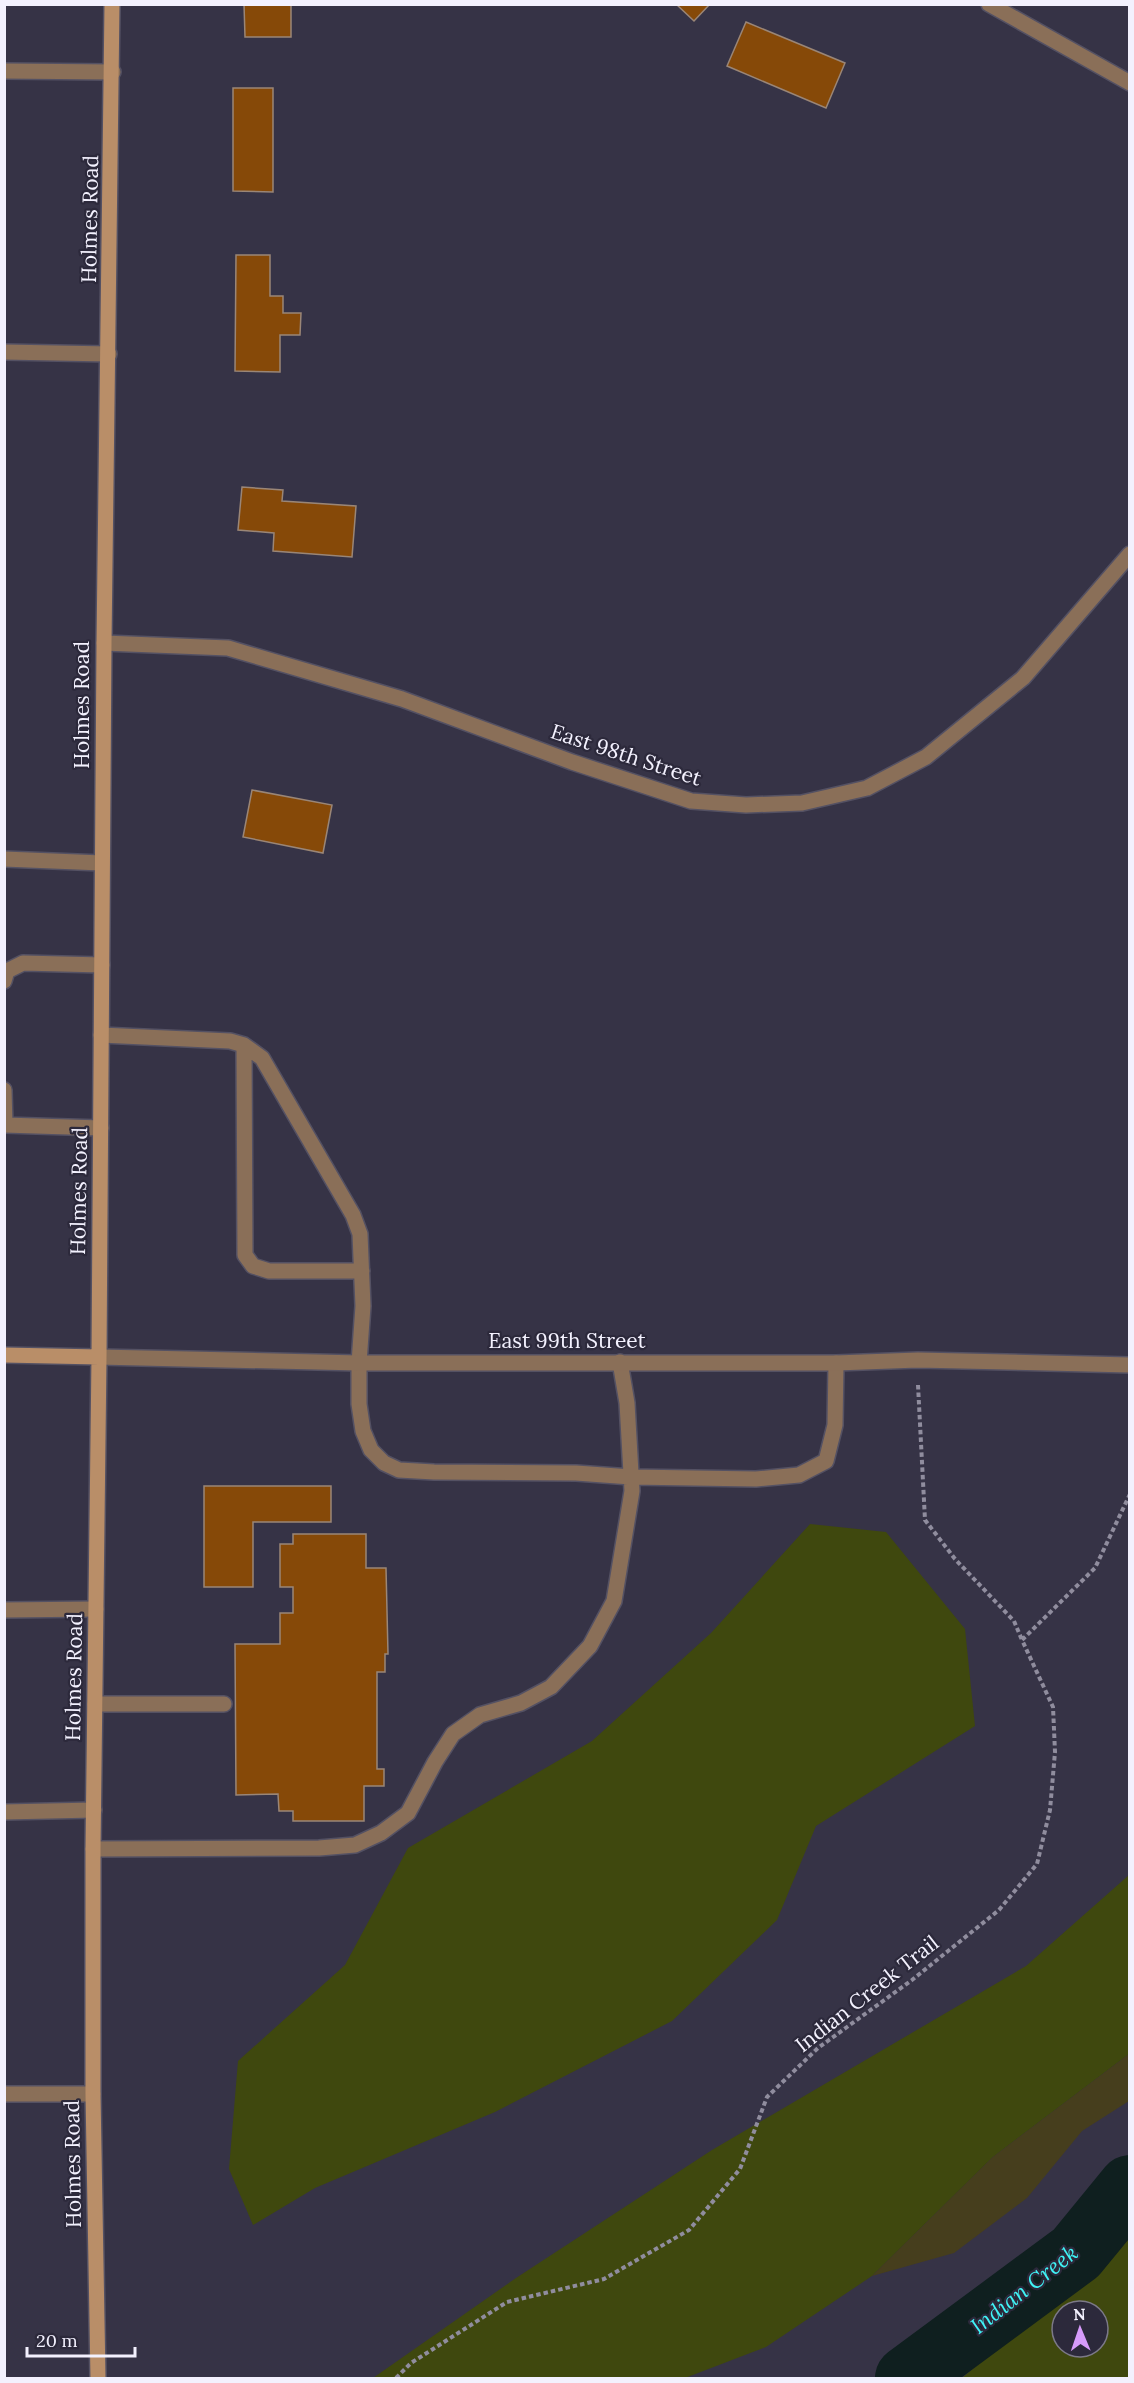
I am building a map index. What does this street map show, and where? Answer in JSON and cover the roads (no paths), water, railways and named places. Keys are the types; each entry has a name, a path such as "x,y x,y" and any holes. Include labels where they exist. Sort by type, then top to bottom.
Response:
{"main road":[{"name":"Holmes Road","path":"98,2379 93,2094 93,1849 112,4"},
{"name":"East 99th Street","path":"4,1355 99,1357"}],"street":[{"path":"989,4 1130,83"},
{"path":"4,71 113,72"},
{"path":"4,352 109,354"},
{"name":"East 98th Street","path":"104,643 228,648 402,699 572,762 691,801 746,805 802,803 867,788 926,757 1023,678 1130,554"},
{"path":"4,859 102,863"},
{"path":"4,981 7,971 23,963 102,965"},
{"path":"101,1035 230,1041 244,1045 262,1058 353,1215 360,1234 363,1306 359,1404 363,1431 371,1450 384,1463 399,1470 756,1479 799,1475 826,1461 835,1425 836,1363"},
{"path":"244,1045 245,1255 252,1266 269,1270 362,1271"},
{"path":"4,1090 5,1125 100,1128"},
{"name":"East 99th Street","path":"99,1357 359,1363 836,1363 918,1360 1130,1365"},
{"path":"93,1849 319,1848 356,1845 381,1833 408,1813 453,1734 480,1715 521,1703 551,1687 590,1646 614,1601 632,1491 627,1403 620,1362"},
{"path":"4,1610 96,1609"},
{"path":"95,1704 224,1704"},
{"path":"4,1812 94,1810"},
{"path":"4,2094 93,2094"}],"waterway":[{"name":"Indian Creek","path":"907,2378 1076,2253 1130,2187"}]}
